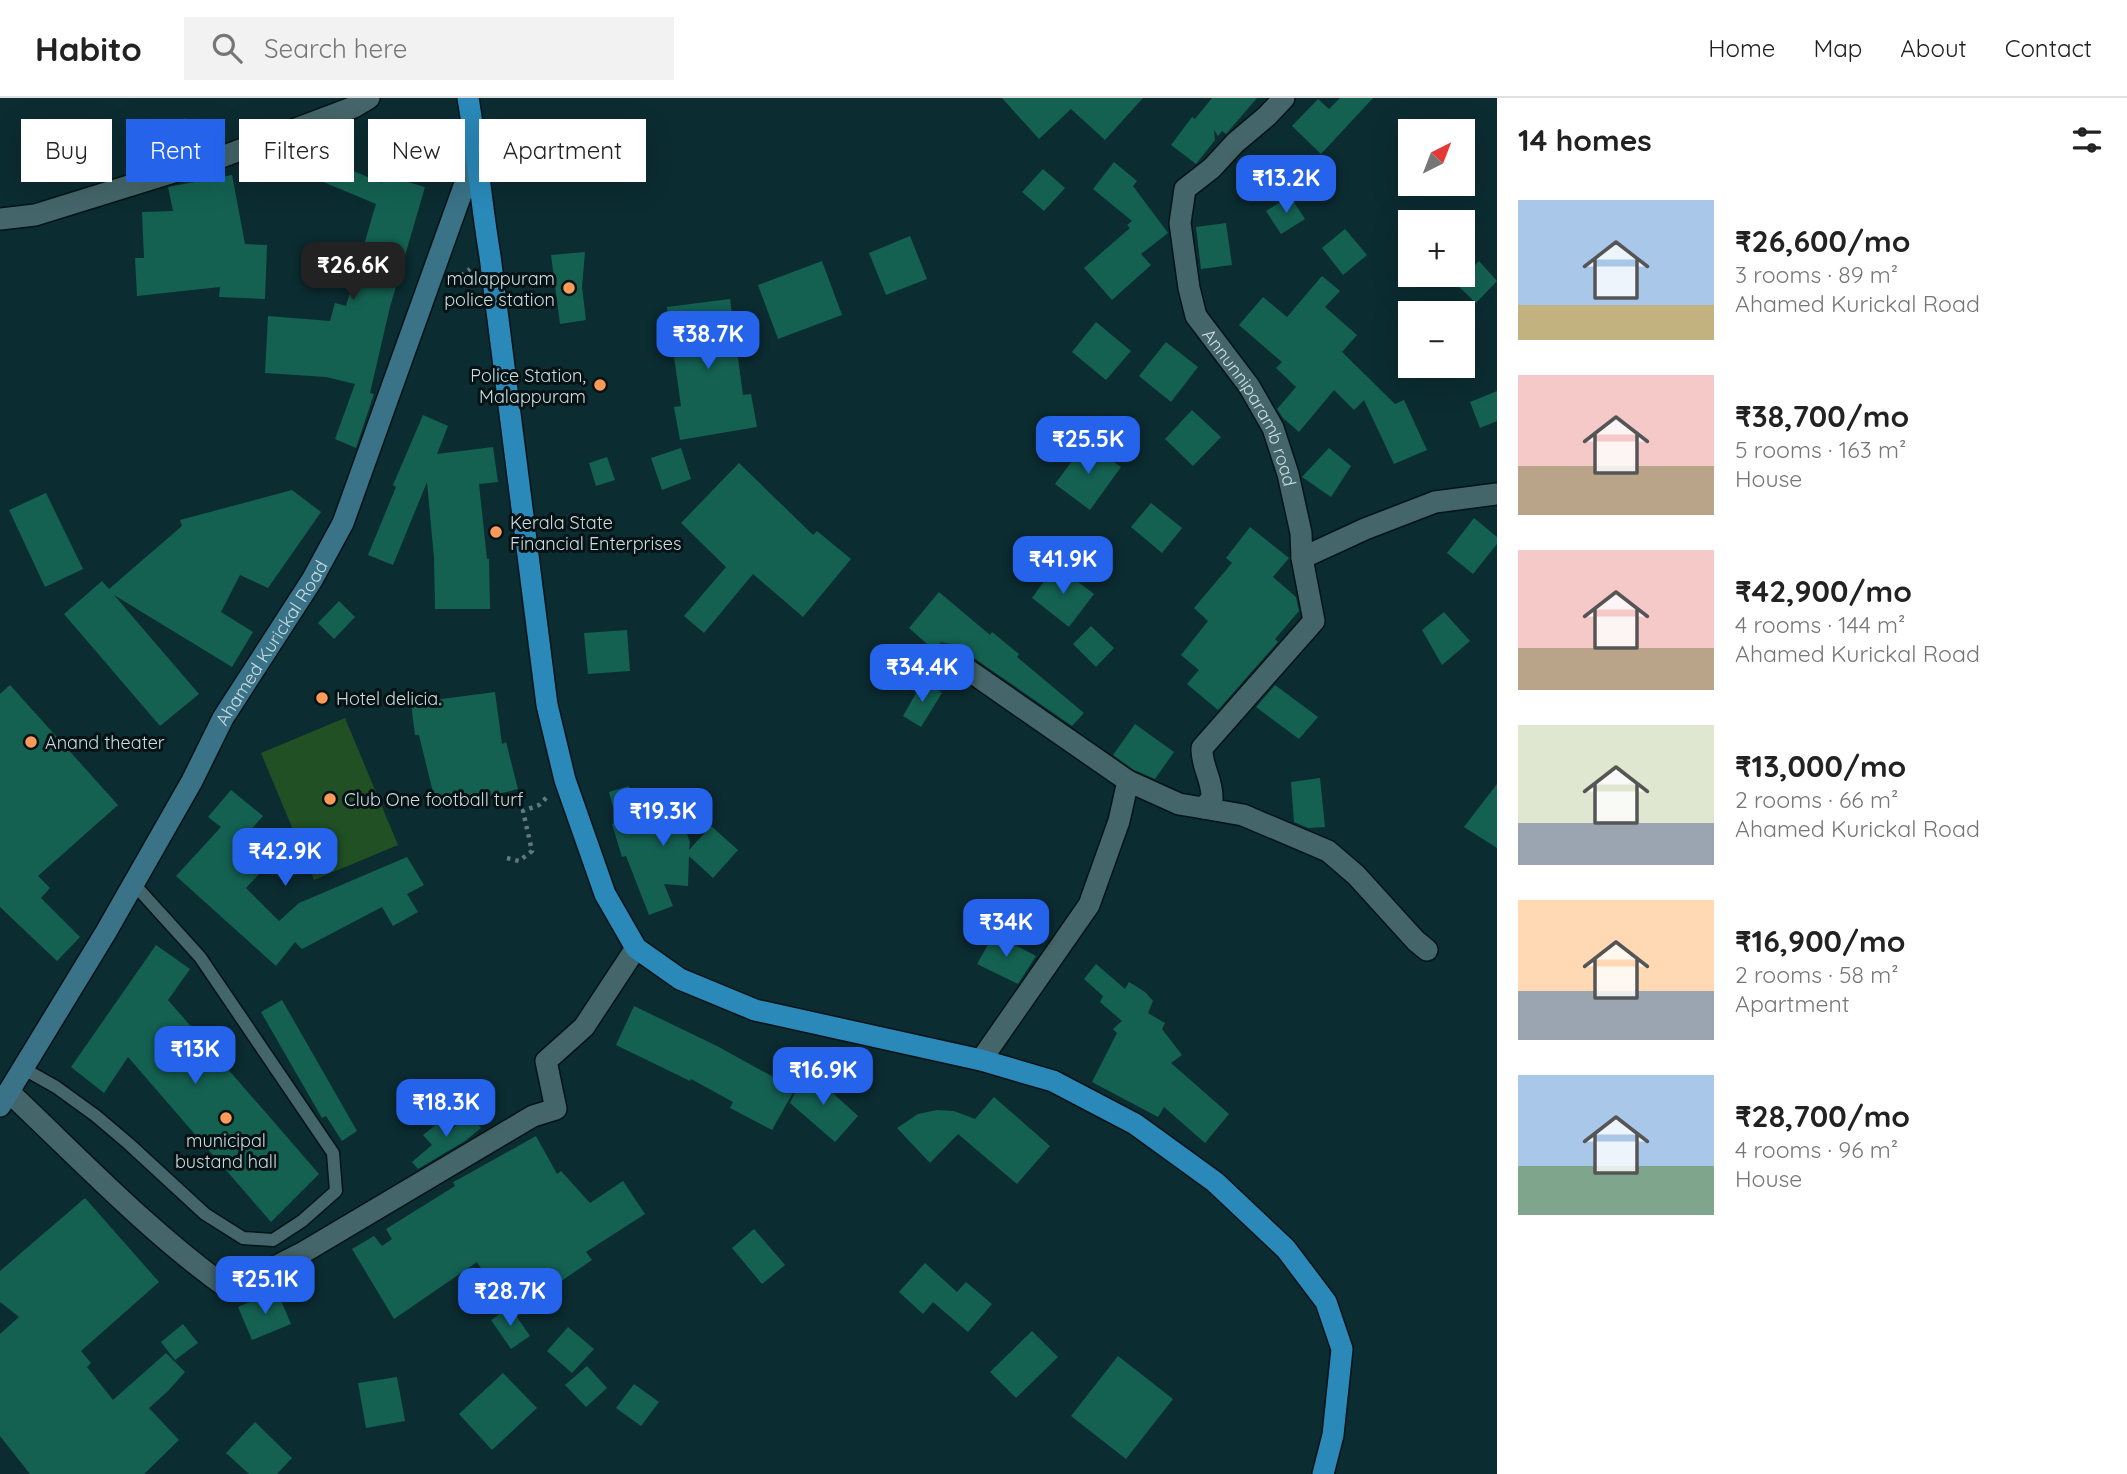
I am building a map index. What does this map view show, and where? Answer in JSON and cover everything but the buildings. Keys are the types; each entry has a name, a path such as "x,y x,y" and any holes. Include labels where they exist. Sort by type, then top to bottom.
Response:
{"highway":[{"path":"468,98 477,150 481,201 547,705 565,780 605,894 636,948 680,979 755,1010 981,1060 1053,1081 1135,1124 1215,1182 1286,1249 1326,1302 1342,1349 1333,1435 1323,1474"}],"main road":[{"name":"Ahamed Kurickal Road","path":"5,1099 106,932 192,781 223,718 312,580 343,523 477,150"}],"street":[{"path":"0,219 35,215 219,158 354,107 369,98"},
{"name":"Annunniparamb road","path":"1203,808 1212,799 1213,785 1202,757 1202,748 1314,621 1301,558 1301,533 1291,486 1273,428 1249,386 1196,316 1189,288 1180,223 1185,189 1212,168 1284,98"},
{"path":"1301,558 1435,502 1497,494"},
{"path":"948,656 1128,781 1179,804 1243,815 1328,851 1356,874 1427,950"},
{"path":"981,1060 1089,905 1119,821 1128,781"},
{"path":"5,1099 202,1270 230,1290 304,1252 533,1116 555,1109 545,1061 584,1027 636,948"}],"lane":[{"path":"24,1069 56,1087 96,1116 205,1214 243,1238 272,1240 302,1221 336,1191 333,1153 200,957 134,883"}],"path":[{"path":"431,273 461,276 490,256"},
{"path":"507,858 519,861 532,851 523,811 539,805 565,780"}],"green space":[{"name":"Club One football turf","path":"345,718 398,845 314,880 261,753"}],"place":[{"name":"malappuram police station","path":"569,288"},
{"name":"Police Station, Malappuram","path":"600,385"},
{"name":"Kerala State Financial Enterprises","path":"496,532"},
{"name":"Hotel delicia.","path":"322,698"},
{"name":"Anand theater","path":"31,742"},
{"name":"Club One football turf","path":"330,799"},
{"name":"municipal bustand hall","path":"226,1118"}]}
